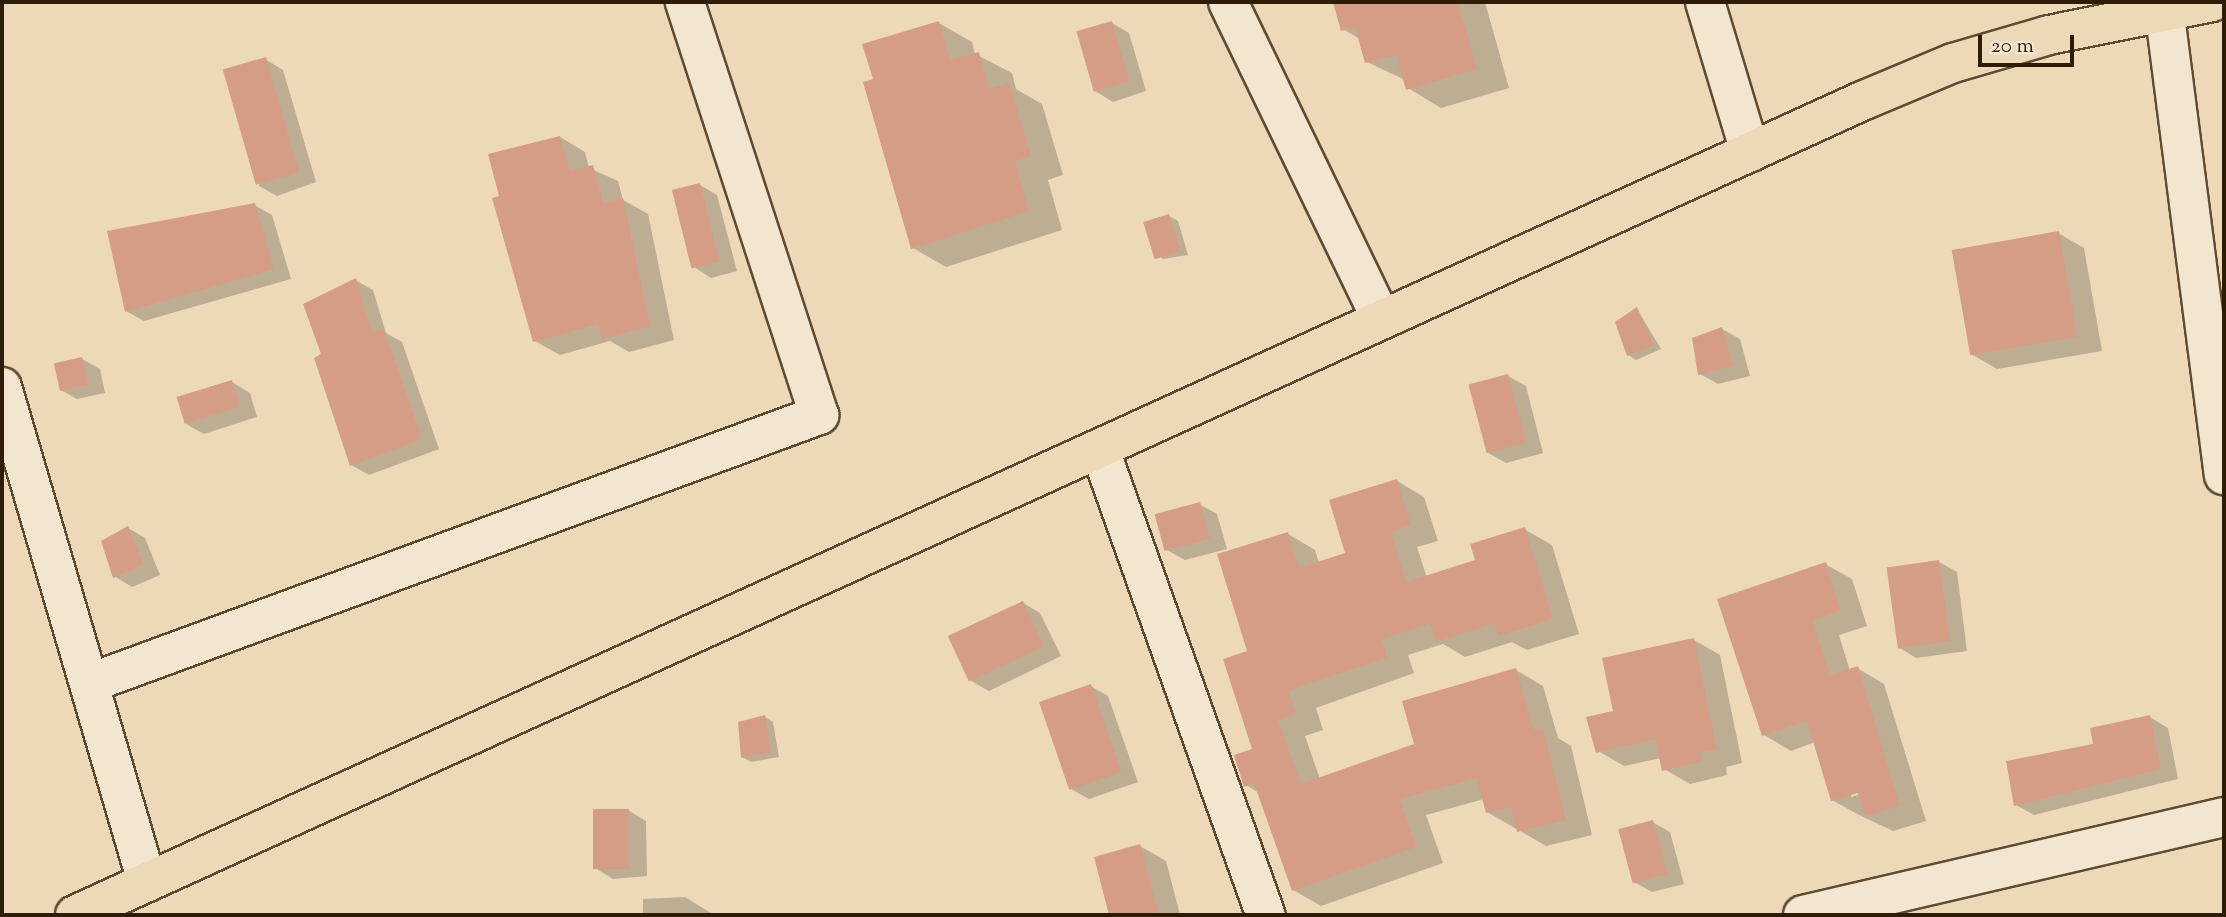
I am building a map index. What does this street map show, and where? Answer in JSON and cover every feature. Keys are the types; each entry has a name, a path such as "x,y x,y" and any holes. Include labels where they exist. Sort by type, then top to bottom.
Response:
{"main road":[{"path":"96,911 148,882 1100,450 1381,318 1953,63 2164,8 2211,2"}],"street":[{"path":"90,683 819,415 684,2"},
{"path":"1227,2 1381,318"},
{"path":"1705,2 1750,152"},
{"path":"2164,8 2224,475"},
{"path":"2,387 148,882"},
{"path":"1100,450 1266,915"},
{"path":"1803,915 2224,817"}],"building":[{"path":"1333,2 1458,2 1477,69 1406,90 1396,55 1365,63 1355,27 1341,31"},
{"path":"939,21 950,60 979,52 989,89 1009,83 1031,156 1015,161 1029,211 911,249 863,82 873,79 862,44"},
{"path":"1112,21 1129,82 1094,92 1076,31"},
{"path":"266,57 299,172 256,185 223,69"},
{"path":"560,136 570,171 593,165 603,203 623,198 650,326 602,339 598,324 533,342 492,198 499,196 488,154"},
{"path":"700,183 720,262 691,269 672,190"},
{"path":"255,203 274,269 125,312 107,231"},
{"path":"1169,214 1180,251 1155,259 1143,222"},
{"path":"2059,231 2078,336 1970,355 1952,250"},
{"path":"356,278 372,332 384,329 422,439 350,466 314,358 321,354 303,304"},
{"path":"1637,307 1654,345 1627,356 1615,322"},
{"path":"1722,327 1733,366 1698,375 1692,338"},
{"path":"82,357 88,384 60,391 54,364"},
{"path":"1508,374 1526,443 1487,453 1468,385"},
{"path":"232,380 240,407 185,424 177,397"},
{"path":"1397,479 1411,525 1391,532 1406,582 1475,560 1470,544 1525,527 1553,619 1498,636 1495,623 1436,642 1430,624 1382,639 1387,658 1294,688 1289,692 1296,714 1278,720 1301,784 1414,744 1402,701 1516,668 1534,730 1543,728 1566,820 1517,832 1511,807 1486,813 1477,778 1400,799 1416,847 1292,891 1254,783 1244,787 1234,755 1252,749 1223,659 1247,651 1217,554 1288,532 1299,568 1345,553 1329,500"},
{"path":"1200,502 1210,539 1164,551 1155,514"},
{"path":"128,526 143,564 113,578 101,541"},
{"path":"1939,560 1950,641 1898,649 1887,567"},
{"path":"1826,562 1841,611 1813,620 1830,675 1858,666 1900,806 1865,816 1858,793 1831,801 1807,721 1762,736 1717,599"},
{"path":"1023,601 1044,646 969,681 948,636"},
{"path":"1694,638 1717,749 1700,753 1702,761 1662,771 1655,739 1596,753 1586,717 1613,711 1602,658"},
{"path":"1091,684 1121,772 1069,790 1039,702"},
{"path":"765,715 771,752 741,758 738,722"},
{"path":"2150,715 2161,769 2014,806 2006,761 2093,744 2090,728"},
{"path":"593,809 629,809 629,869 593,869"},
{"path":"1653,820 1667,874 1633,883 1618,829"},
{"path":"1140,844 1159,915 1109,915 1094,857"}]}
